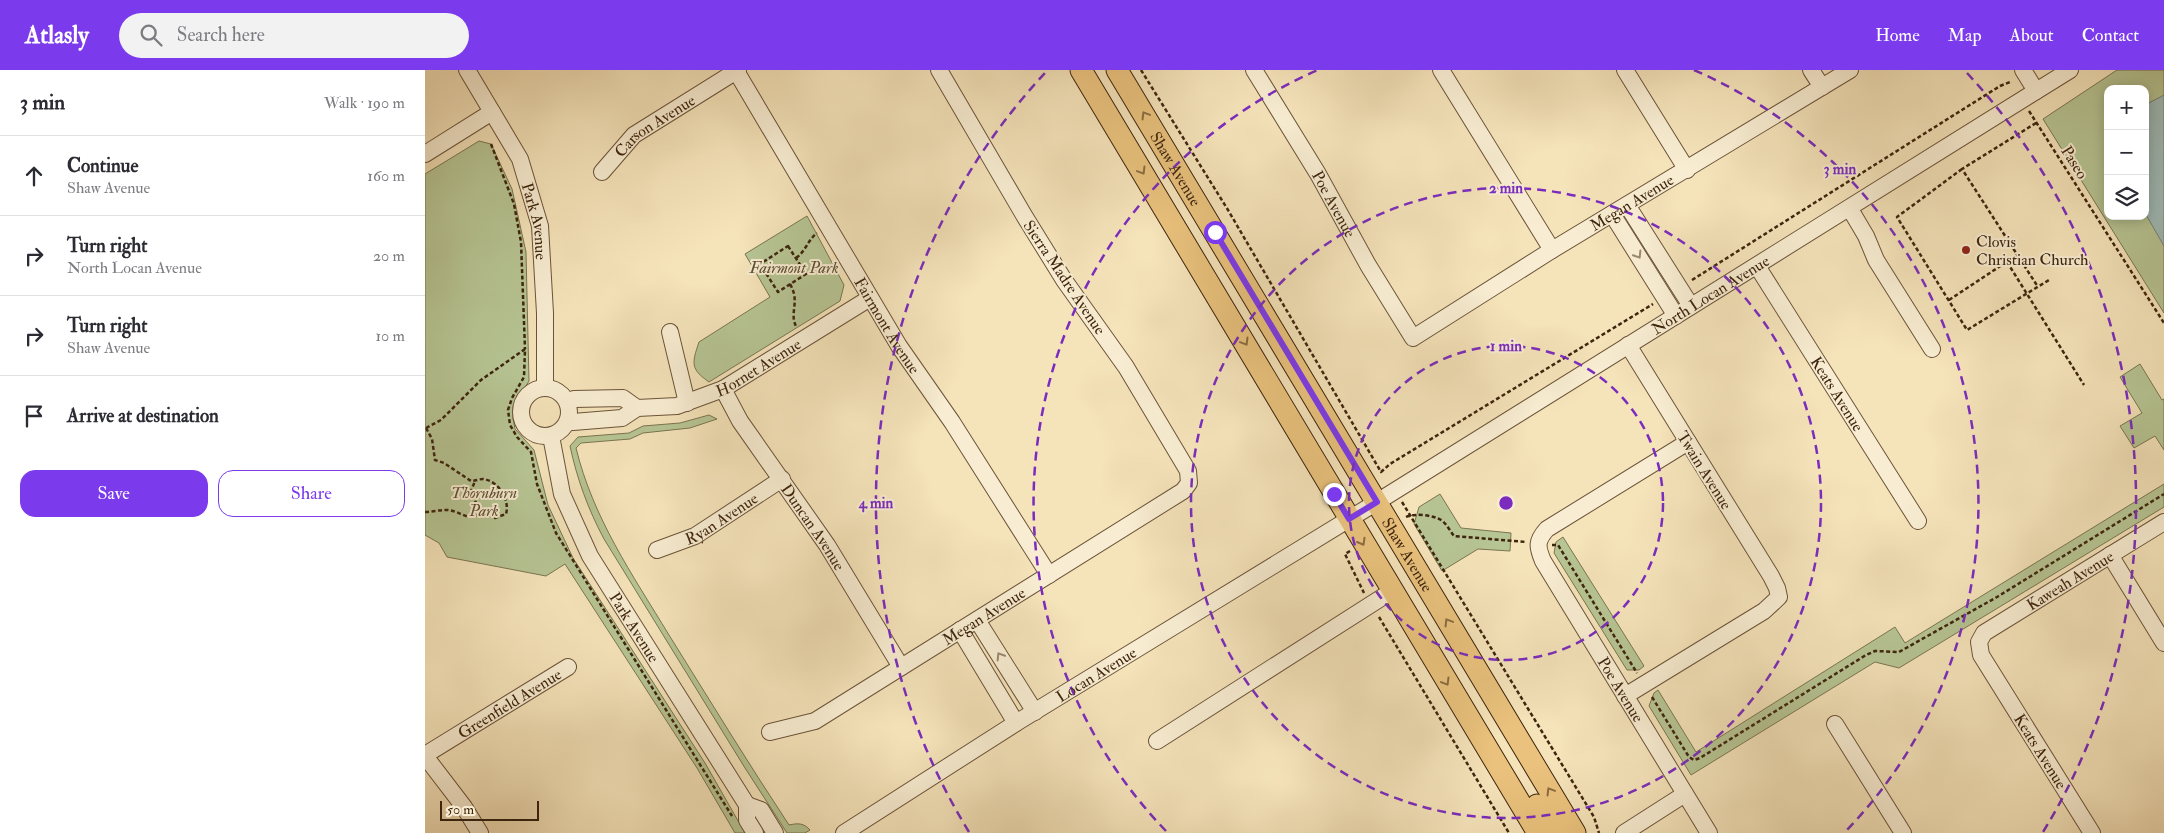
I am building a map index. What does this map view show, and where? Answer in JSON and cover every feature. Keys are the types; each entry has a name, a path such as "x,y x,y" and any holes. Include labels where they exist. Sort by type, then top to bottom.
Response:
{"main road":[{"name":"Shaw Avenue","path":"1081,70 1391,591 1538,833"},
{"name":"Shaw Avenue","path":"1117,70 1575,833"},
{"path":"1467,717 1495,743 1508,759 1555,833"}],"street":[{"name":"Park Avenue","path":"467,70 520,159 540,226 545,313 545,388"},
{"name":"Sierra Madre Avenue","path":"939,70 1059,272 1131,375 1188,471 1189,483"},
{"name":"Poe Avenue","path":"1253,70 1318,174 1368,265 1413,338"},
{"path":"1441,70 1552,250"},
{"path":"1625,70 1687,170"},
{"path":"1811,70 1822,87"},
{"name":"Megan Avenue","path":"1413,338 1552,250 1850,70"},
{"name":"North Locan Avenue","path":"1349,519 2071,70"},
{"name":"Carson Avenue","path":"602,172 634,135 737,71"},
{"name":"Fairmont Avenue","path":"737,71 829,224 899,346 952,422 1049,575"},
{"path":"2024,71 2036,91"},
{"path":"425,154 492,112"},
{"path":"1627,205 1691,306"},
{"path":"1849,209 1866,236 1876,260 1932,349"},
{"path":"1612,214 1676,316"},
{"name":"Keats Avenue","path":"1757,266 1918,521"},
{"name":"Hornet Avenue","path":"569,420 573,422 621,418 637,408 687,403 723,389 870,298"},
{"path":"670,332 687,403"},
{"name":"Twain Avenue","path":"1625,696 1764,611 1779,597 1771,576 1628,345"},
{"path":"545,388 558,392 568,402 569,420 565,428 551,436 543,437 528,430 521,415 525,399 530,393 545,388"},
{"name":"Duncan Avenue","path":"723,389 740,421 827,545 901,667"},
{"path":"599,398 600,420"},
{"path":"568,402 573,399 623,398 637,408"},
{"name":"Park Avenue","path":"551,436 562,494 590,556 747,805 747,820 755,833"},
{"name":"Poe Avenue","path":"1688,442 1547,529 1537,543 1543,561 1709,833"},
{"name":"Ryan Avenue","path":"657,550 695,536 781,479"},
{"name":"Megan Avenue","path":"770,732 815,720 1183,491 1189,483"},
{"name":"Locan Avenue","path":"844,833 1016,723 1349,519"},
{"name":"Kaweah Avenue","path":"1979,642 1984,633 2164,522"},
{"path":"2110,555 2164,642"},
{"path":"1157,741 1391,591"},
{"path":"977,620 1035,712"},
{"path":"960,630 1016,723"},
{"name":"Keats Avenue","path":"1979,642 1981,655 2092,833"},
{"name":"Greenfield Avenue","path":"425,755 568,667"},
{"path":"993,685 1011,673"},
{"path":"1835,724 1903,833"},
{"path":"425,755 464,807 480,833"},
{"path":"1624,833 1685,794"},
{"name":"Park Avenue","path":"747,805 761,810 775,833"}],"path":[{"path":"1141,70 1228,210 1381,472 1398,459 1646,306 1655,303"},
{"path":"1690,281 2000,86 2010,82 2024,71"},
{"name":"Paseo","path":"2010,82 2164,323"},
{"path":"2036,122 1962,169 1897,217 1967,330 2049,280"},
{"path":"491,144 514,204 521,242 525,349"},
{"path":"1962,169 2038,287"},
{"path":"796,258 805,252 809,239 829,224"},
{"path":"788,246 807,274 790,284 778,292 760,264 788,246"},
{"path":"1949,300 2017,255"},
{"path":"2007,262 2083,385"},
{"path":"790,284 795,293 796,304 793,314 795,325 804,339"},
{"path":"425,428 432,438 435,460 444,463 471,481 481,479 496,485 507,499 508,508 506,514 501,518 495,518 483,512 474,502 471,492 475,481"},
{"path":"425,512 444,509 467,518 474,518 483,512"},
{"path":"1411,514 1594,817 1599,833"}],"green space":[{"path":"2117,70 2164,70 2164,313 2106,220 2149,220 2149,85 2104,85 2104,217 2043,119"},
{"name":"Thornburn Park","path":"479,141 491,144 512,189 526,252 529,381 514,405 513,418 515,429 534,450 548,505 573,558 705,763 745,833 735,833 697,768 565,564 546,576 447,557 439,543 425,535 425,174"},
{"name":"Fairmont Park","path":"807,216 844,285 840,301 709,382 698,373 694,365 699,342 770,297 745,254"},
{"path":"2140,364 2162,400 2164,399 2164,450 2155,436 2134,448 2120,426 2142,413 2120,377"},
{"path":"709,415 717,419 690,428 643,433 630,439 581,443 576,448 583,474 603,522 628,567 789,825 798,824 805,826 810,830 805,833 787,833 604,539 584,494 570,446 578,437 629,433 643,426 680,423"},
{"path":"2164,484 2164,507 1899,668 1875,662 1691,775 1649,706 1654,693 1658,690 1696,752 1895,627 1905,643"},
{"path":"1440,494 1461,528 1511,533 1510,551 1478,549 1442,571 1414,524 1419,507"},
{"path":"1563,537 1644,666 1639,670 1627,670 1554,553 1556,542"}],"water":[{"path":"2164,95 2164,246 2149,220 2149,103"}],"place":[{"name":"Clovis Christian Church","path":"1966,250"}],"route":[{"path":"1215,232 1377,502 1349,519 1334,494"}]}
